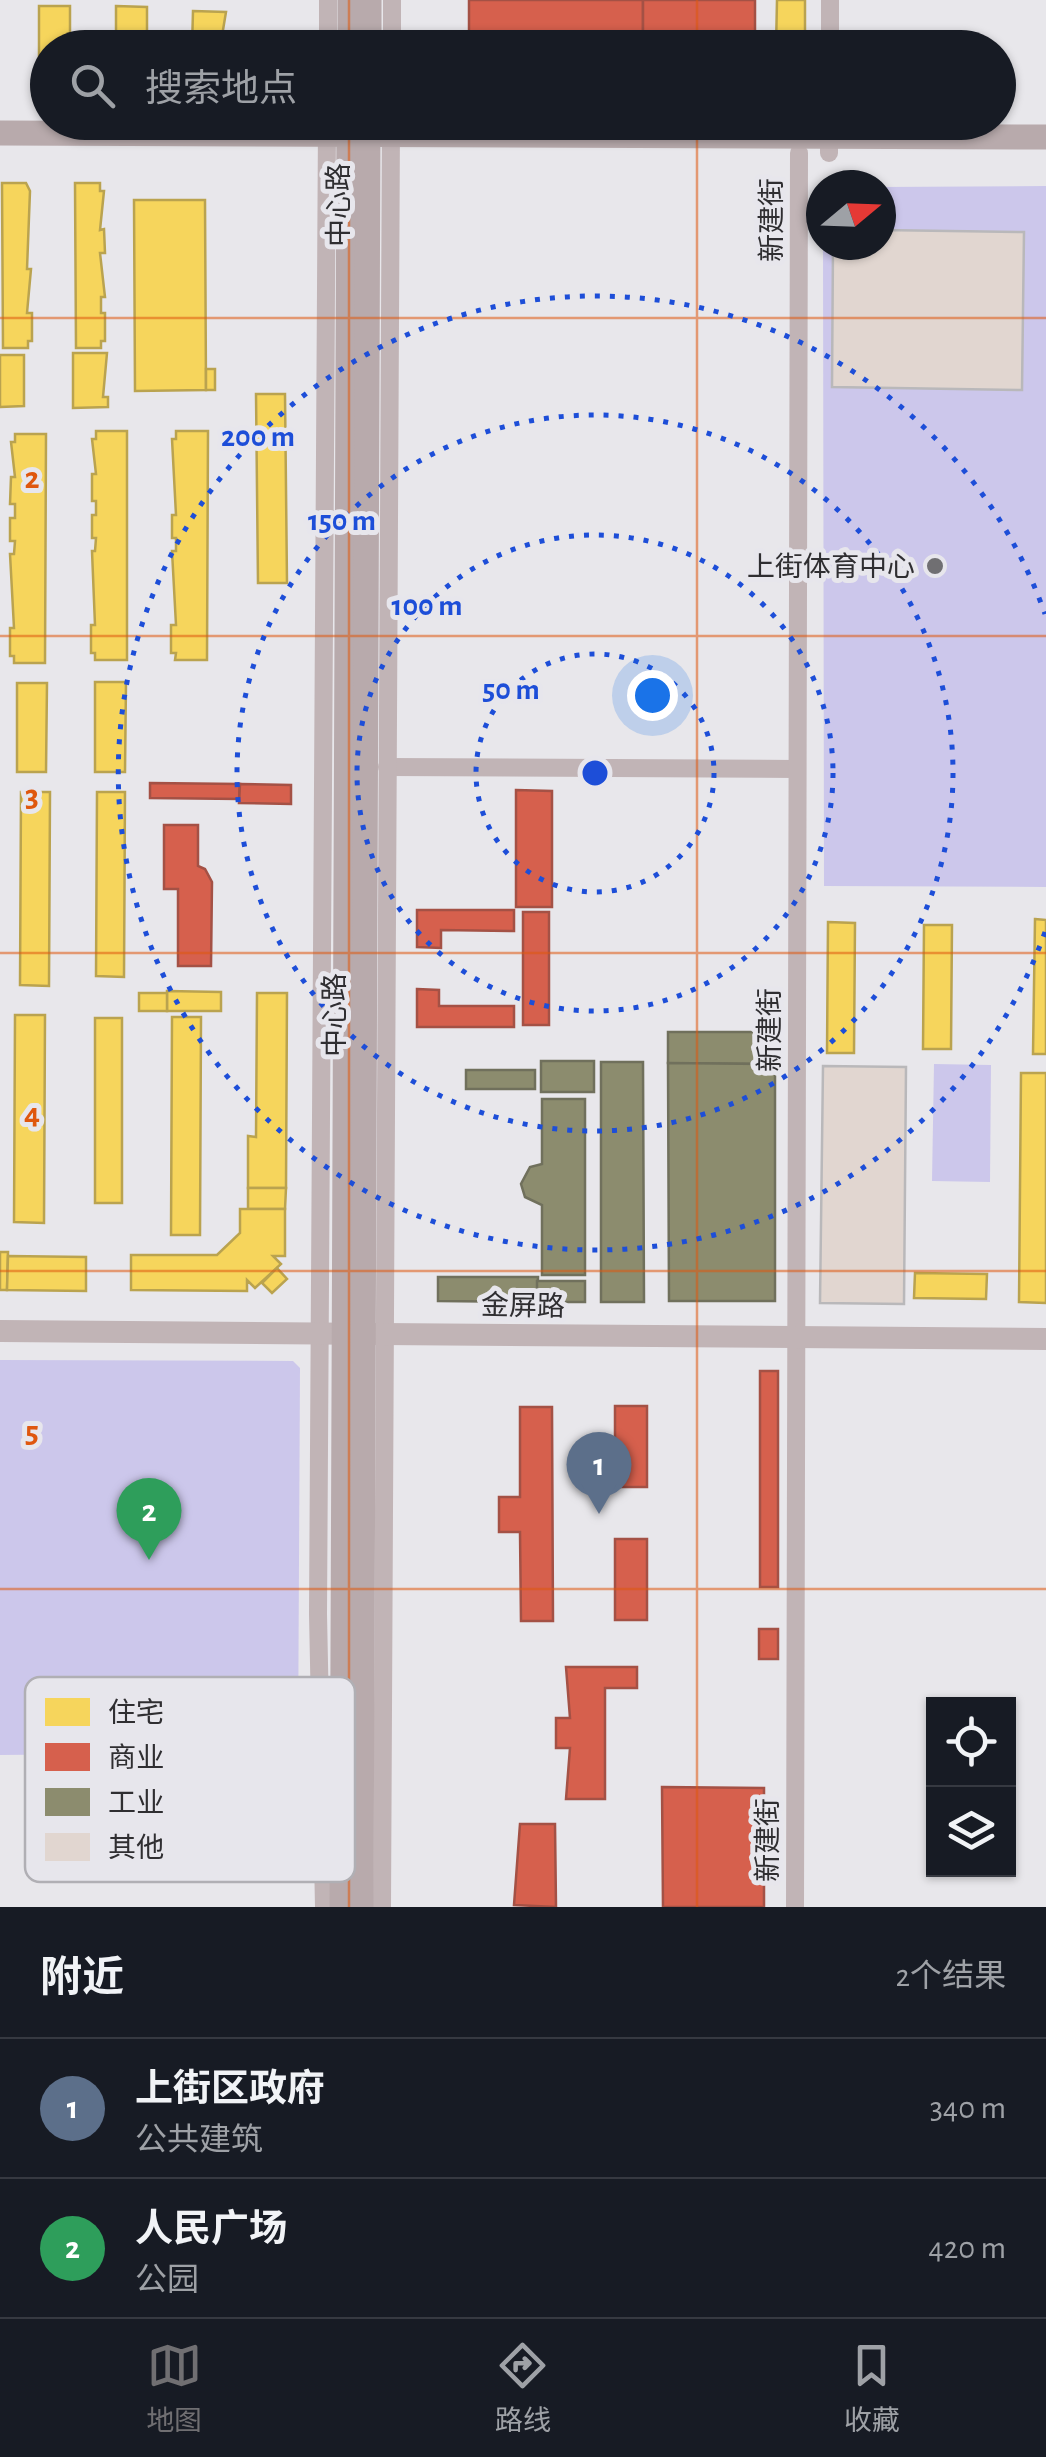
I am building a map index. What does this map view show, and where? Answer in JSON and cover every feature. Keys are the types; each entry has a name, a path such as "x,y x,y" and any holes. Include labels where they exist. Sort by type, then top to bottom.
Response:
{"main road":[{"path":"350,0 350,30"},
{"path":"369,0 369,30"},
{"path":"0,133 30,133"},
{"path":"1016,137 1046,137"},
{"path":"0,150 256,140"},
{"name":"中心路","path":"346,1677 353,1333 359,140"},
{"path":"463,140 799,153 823,140"},
{"path":"867,140 1046,154"},
{"name":"中心路","path":"353,1333 361,1907"},
{"name":"中心路","path":"342,1882 342,1907"}],"street":[{"path":"328,0 328,30"},
{"path":"392,0 392,30"},
{"path":"830,0 830,30"},
{"path":"319,1677 318,1614 353,1333 387,767 359,140"},
{"name":"新建街","path":"794,1907 799,153"},
{"path":"387,767 798,769"},
{"name":"金屏路","path":"0,1331 1046,1339"},
{"path":"353,1333 382,1907"},
{"path":"323,1882 324,1907"}],"shaded area":[{"name":"上街体育中心","path":"1046,186 1046,887 824,886 823,260 896,260 896,187"},
{"path":"934,1064 991,1065 990,1182 932,1181"},
{"path":"0,1360 293,1361 300,1368 298,1677 25,1677 25,1755 0,1755"}],"building: 住宅":[{"path":"777,0 805,0 805,30 776,30"},
{"path":"39,6 70,6 70,30 39,30"},
{"path":"116,6 147,7 147,30 116,30"},
{"path":"193,11 226,12 223,30 192,30"},
{"path":"2,183 26,183 30,191 27,313 32,313 32,341 28,341 28,348 3,348"},
{"path":"75,183 100,183 100,191 104,191 100,230 104,229 105,253 100,253 105,341 101,341 101,348 76,348"},
{"path":"134,200 205,200 206,390 135,391"},
{"path":"73,353 107,353 103,397 108,397 108,407 73,408"},
{"path":"0,355 24,355 24,406 0,407"},
{"path":"206,369 215,369 215,390 206,390"},
{"path":"256,394 285,394 287,583 258,583"},
{"path":"96,431 127,431 127,660 95,660 95,653 91,653 91,625 95,625 92,551 96,538 92,538 96,501 92,501 92,474 96,474 92,439 96,439"},
{"path":"176,431 208,431 207,660 175,660 176,653 171,653 171,625 176,625 172,439 176,439"},
{"path":"15,434 46,434 45,663 14,663 14,656 10,656 10,628 14,628 10,554 14,554 15,541 10,541 10,518 15,518 15,504 10,504 11,477 15,477 11,442 15,442"},
{"path":"95,682 126,682 125,772 95,772"},
{"path":"17,683 47,683 46,772 17,772"},
{"path":"21,792 50,792 49,986 20,985"},
{"path":"97,792 125,792 124,977 96,976"},
{"path":"1035,919 1046,920 1046,1054 1033,1054"},
{"path":"828,922 855,923 854,1053 827,1053"},
{"path":"924,925 952,925 951,1049 923,1049"},
{"path":"167,991 221,992 221,1011 167,1011"},
{"path":"139,993 167,993 167,1011 139,1011"},
{"path":"257,993 287,993 286,1188 248,1188 248,1136 256,1137"},
{"path":"15,1015 45,1015 44,1223 14,1222"},
{"path":"172,1017 201,1017 200,1235 171,1235"},
{"path":"95,1018 122,1018 122,1203 95,1203"},
{"path":"1021,1073 1046,1073 1046,1303 1019,1302"},
{"path":"248,1188 286,1188 285,1209 248,1209"},
{"path":"240,1209 285,1209 285,1256 273,1256 281,1264 255,1288 247,1280 247,1291 131,1290 131,1255 217,1255 240,1233"},
{"path":"0,1252 8,1252 7,1290 0,1290"},
{"path":"8,1256 86,1257 86,1291 7,1290"},
{"path":"277,1268 287,1279 272,1293 262,1283"},
{"path":"915,1273 987,1274 986,1299 914,1298"}],"building: 商业":[{"path":"469,0 643,0 643,30 469,30"},
{"path":"643,0 755,0 755,30 643,30"},
{"path":"150,783 240,784 239,799 150,798"},
{"path":"240,784 291,785 291,804 239,803"},
{"path":"516,790 552,791 552,907 516,907"},
{"path":"164,825 198,825 198,866 205,869 212,882 211,966 178,966 178,889 164,889"},
{"path":"417,910 514,910 514,931 441,930 441,948 417,947"},
{"path":"523,912 549,912 549,1025 523,1025"},
{"path":"417,989 439,990 439,1006 514,1006 514,1027 417,1027"},
{"path":"760,1371 778,1371 778,1587 760,1587"},
{"path":"615,1406 647,1406 647,1487 615,1487"},
{"path":"520,1407 552,1407 553,1621 521,1621 520,1532 499,1532 499,1497 520,1497"},
{"path":"615,1539 647,1539 647,1620 615,1620"},
{"path":"759,1629 778,1629 778,1659 759,1659"},
{"path":"566,1667 637,1667 637,1688 605,1688 605,1799 566,1799 570,1748 556,1748 556,1718 570,1718"},
{"path":"662,1787 764,1788 764,1907 663,1907"},
{"path":"520,1824 555,1824 556,1907 514,1905"}],"building: 工业":[{"path":"668,1032 775,1032 775,1064 668,1063"},
{"path":"541,1061 594,1061 594,1092 541,1092"},
{"path":"601,1062 643,1062 644,1302 601,1302"},
{"path":"668,1063 775,1064 775,1301 669,1301"},
{"path":"466,1070 535,1070 535,1089 466,1089"},
{"path":"542,1099 585,1099 585,1275 542,1275 542,1205 525,1197 521,1184 530,1167 542,1164"},
{"path":"438,1277 538,1277 537,1302 438,1301"},
{"path":"537,1281 585,1281 585,1302 537,1302"}],"building: 其他":[{"path":"896,230 1024,232 1022,390 832,387 833,260 896,260"},
{"path":"823,1066 906,1067 904,1304 820,1303"}],"place":[{"name":"上街体育中心","path":"935,566"},
{"name":"上街区政府","path":"599,1514"},
{"name":"人民广场","path":"149,1560"}]}
